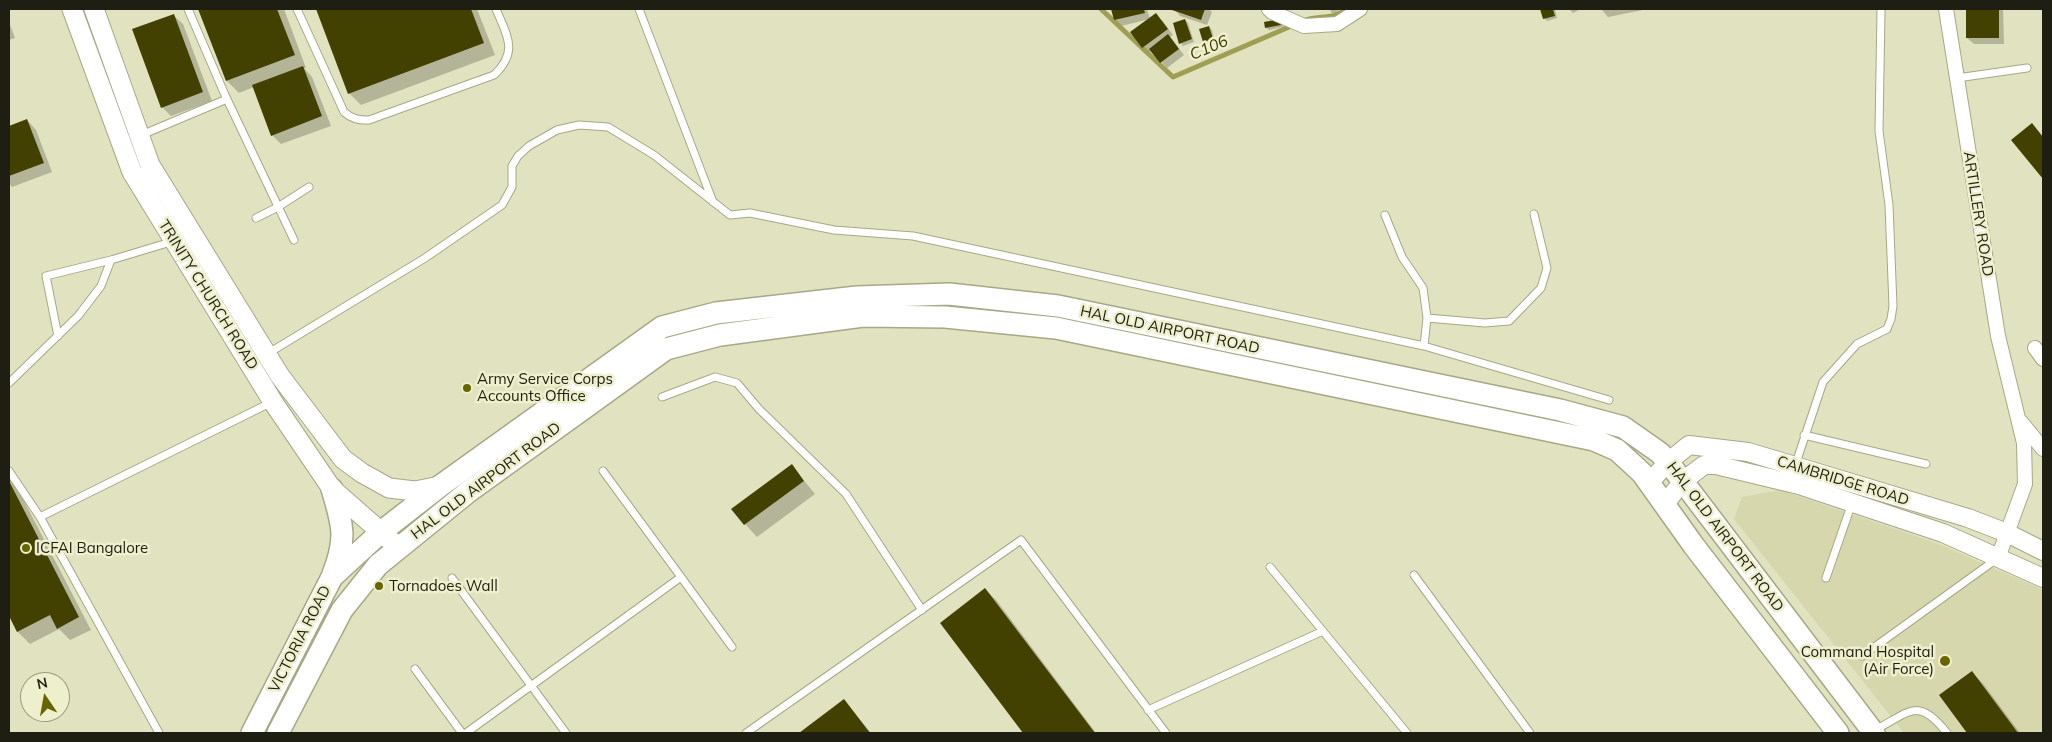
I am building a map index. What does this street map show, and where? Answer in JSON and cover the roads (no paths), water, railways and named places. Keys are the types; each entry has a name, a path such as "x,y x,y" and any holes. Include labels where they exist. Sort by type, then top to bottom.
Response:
{"main road":[{"name":"TRINITY CHURCH ROAD","path":"72,9 132,172 273,402 332,489 398,547"},
{"name":"TRINITY CHURCH ROAD","path":"94,9 150,165 280,376 343,459 362,473 389,488 415,491 440,486"},
{"name":"HAL OLD AIRPORT ROAD","path":"381,532 440,486 662,327 716,313 857,297 949,294 1058,306 1560,410 1623,427 1660,453 1668,462 1873,732"},
{"name":"HAL OLD AIRPORT ROAD","path":"398,547 468,492 666,349 720,335 863,316 945,317 1056,328 1594,440 1617,450 1642,473 1664,505 1838,733"},
{"path":"332,489 342,524 343,545 332,577"},
{"name":"VICTORIA ROAD","path":"252,733 332,577 381,532"},
{"name":"VICTORIA ROAD","path":"278,733 342,610 372,572 398,547"}],"street":[{"path":"1269,9 1304,26 1337,24 1360,9"},
{"name":"ARTILLERY ROAD","path":"1946,9 1998,336 2024,443 2025,484 1998,558"},
{"name":"ARTILLERY ROAD","path":"2018,417 2043,449"},
{"name":"CAMBRIDGE ROAD","path":"1649,483 1668,462 1689,445 1748,452 1968,518 2007,533 2043,551"},
{"name":"CAMBRIDGE ROAD","path":"1664,505 1683,481 1704,465 1716,465 1799,485 1943,533 2043,578"}],"lane":[{"path":"188,9 227,99 294,240"},
{"path":"297,9 344,112 349,117 358,120 369,120 494,75 509,55 509,47 496,9"},
{"path":"639,9 714,202"},
{"path":"1795,466 1823,382 1857,344 1887,329 1891,319 1893,306 1889,205 1879,131 1881,9"},
{"path":"1957,78 2027,68"},
{"path":"139,136 227,99"},
{"path":"266,354 425,258 502,205 512,187 512,166 518,156 529,146 557,130 578,125 608,127 654,155 730,215 750,213 834,230 914,236 1424,346 1609,400"},
{"path":"256,218 278,207 309,187"},
{"path":"1427,318 1485,323 1510,321 1540,288 1547,268 1534,214"},
{"path":"1385,215 1402,257 1423,288 1427,318 1424,346"},
{"path":"58,336 46,276 111,260 174,240"},
{"path":"9,383 78,316 101,286 111,260"},
{"path":"662,398 715,377 737,383 759,409 846,494 922,610"},
{"path":"40,517 273,402"},
{"path":"1804,435 1926,464"},
{"path":"9,471 40,517 159,733"},
{"path":"603,471 732,647"},
{"path":"1826,578 1852,502"},
{"path":"746,733 1021,540 1166,733"},
{"path":"1862,656 1998,558"},
{"path":"1270,566 1407,733"},
{"path":"1414,575 1530,733"},
{"path":"466,733 681,577"},
{"path":"452,578 566,733"},
{"path":"1148,710 1323,631"},
{"path":"415,669 462,733"},
{"path":"1873,732 1913,710 1924,711 1935,718 1947,733"}],"waterway":[{"name":"C106","path":"1101,9 1173,77 1296,24"},
{"name":"C106","path":"1303,21 1336,15 1346,9"}],"place":[{"name":"Army Service Corps Accounts Office","path":"467,388"},
{"name":"ICFAI Bangalore","path":"26,548"},
{"name":"Tornadoes Wall","path":"379,586"},
{"name":"Command Hospital (Air Force)","path":"1945,661"}]}
